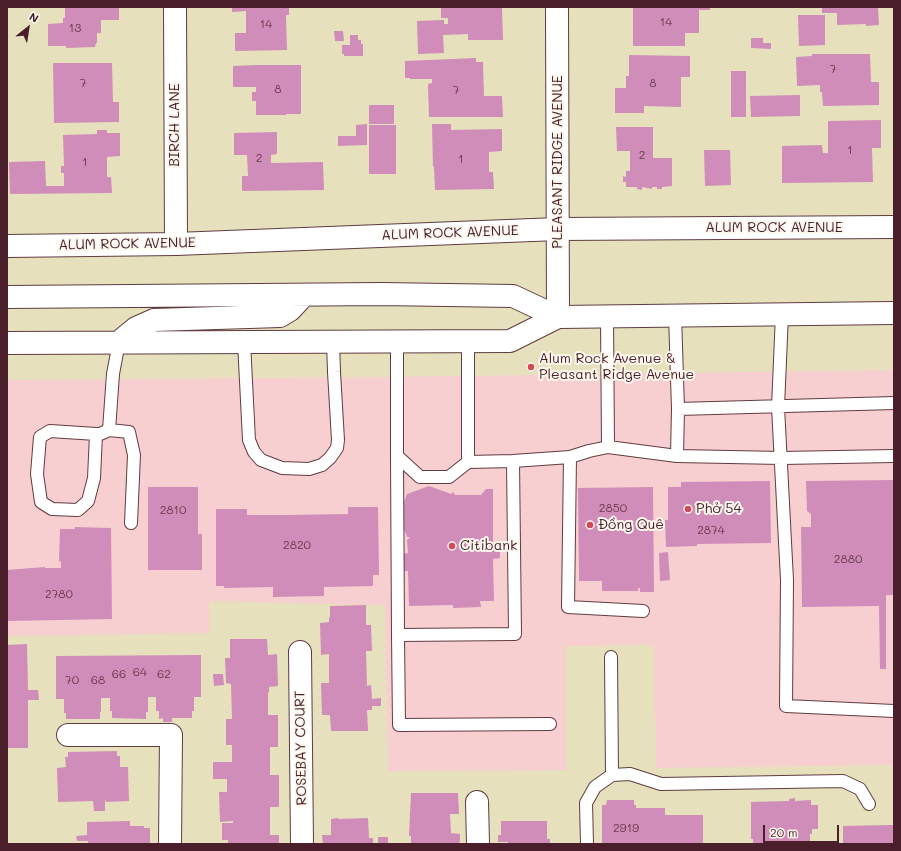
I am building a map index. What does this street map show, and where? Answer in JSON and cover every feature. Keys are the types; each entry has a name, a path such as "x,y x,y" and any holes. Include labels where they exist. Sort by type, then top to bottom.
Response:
{"street":[{"name":"BIRCH LANE","path":"174,7 176,244"},
{"name":"PLEASANT RIDGE AVENUE","path":"557,7 558,317"},
{"name":"ALUM ROCK AVENUE","path":"7,246 176,244 558,229 894,227"},
{"path":"7,297 382,294 513,296 558,317"},
{"path":"119,342 136,328 154,320 280,316 290,310 304,295"},
{"path":"7,344 119,342 510,341 558,317 894,313"},
{"name":"ROSEBAY COURT","path":"300,652 302,844"},
{"path":"68,735 171,736 170,844"},
{"path":"477,802 478,844"}],"lane":[{"path":"782,314 778,406 782,458 787,580 786,706 894,711"},
{"path":"675,315 678,409 677,456"},
{"path":"607,316 608,447"},
{"path":"468,341 468,462"},
{"path":"109,430 113,374 119,342"},
{"path":"244,342 249,440 254,452 262,460 282,468 310,469 322,465 330,458 337,448 338,440 333,342"},
{"path":"397,342 399,725 550,724"},
{"path":"678,409 894,403"},
{"path":"96,434 94,478 88,501 78,510 52,509 41,502 37,474 40,437 50,432 96,434 109,430 129,432 134,455 131,524"},
{"path":"397,456 420,477 449,476 468,462 513,461 570,457 608,447 677,456 782,458 894,456"},
{"path":"570,457 568,607 644,611"},
{"path":"398,635 515,634 513,461"},
{"path":"611,657 612,775"},
{"path":"587,844 586,803 595,787 612,775 630,774 661,784 842,780 860,789 869,804"}],"shaded area":[{"path":"894,370 894,765 656,768 654,645 565,646 566,770 388,771 385,605 209,601 209,633 7,636 7,380 385,377"}],"building":[{"path":"65,7 119,7 119,20 101,20 101,33 97,33 97,43 95,47 66,48 66,46 48,46 48,24 63,23 63,18 65,18"},
{"path":"232,7 289,7 289,15 286,15 287,50 235,51 235,33 246,33 246,11 232,12"},
{"path":"441,7 502,7 503,40 468,40 468,34 443,35 444,53 418,54 417,21 444,20 444,24 448,24 448,18 441,18"},
{"path":"633,7 710,7 710,10 699,10 699,33 685,33 685,46 633,46"},
{"path":"822,7 878,7 879,25 837,25 837,13 822,13"},
{"path":"798,15 825,15 825,45 799,46"},
{"path":"334,31 343,31 344,41 335,41"},
{"path":"350,35 358,35 358,40 361,40 361,44 363,44 363,56 344,56 344,54 342,54 342,45 350,45"},
{"path":"751,38 763,38 763,43 771,43 771,49 751,48"},
{"path":"812,54 870,54 871,82 879,82 879,105 823,106 820,85 797,86 796,57 812,56"},
{"path":"629,55 690,56 690,77 681,77 681,107 644,106 644,113 615,113 615,88 626,88 626,76 629,76"},
{"path":"476,58 476,62 483,62 484,96 502,96 503,117 429,117 428,84 432,83 432,79 405,78 405,61"},
{"path":"53,63 112,63 113,102 119,102 119,122 54,123"},
{"path":"301,65 301,114 256,115 256,101 252,101 252,92 256,92 256,87 233,87 233,66"},
{"path":"731,71 746,71 746,117 731,117"},
{"path":"800,95 800,116 751,117 750,96"},
{"path":"369,105 394,105 394,124 369,124"},
{"path":"881,120 881,148 872,148 873,182 782,183 782,146 822,145 823,153 828,153 828,121"},
{"path":"367,124 367,145 338,146 338,136 356,136 356,125"},
{"path":"432,124 451,124 451,130 502,129 502,151 489,152 489,172 493,172 494,189 435,190"},
{"path":"369,125 396,125 396,174 369,174"},
{"path":"616,127 653,127 653,158 672,158 672,186 662,187 662,189 657,189 657,187 652,187 652,189 642,187 642,190 637,189 637,187 626,187 626,182 623,182 623,176 626,177 626,171 630,171 630,151 617,151"},
{"path":"97,130 107,130 107,133 120,133 120,156 107,157 107,177 111,177 112,193 10,194 9,162 45,161 46,186 64,186 64,173 61,173 61,166 64,166 63,135 97,134"},
{"path":"277,132 277,154 271,155 271,163 323,162 324,190 242,191 242,176 248,176 247,155 234,155 234,133"},
{"path":"704,150 730,150 731,185 705,186"},
{"path":"894,480 894,595 886,595 886,669 880,669 879,606 802,607 801,527 811,527 811,514 807,511 806,481"},
{"path":"770,481 771,543 697,544 697,546 666,547 665,520 668,520 668,487 681,487 681,482"},
{"name":"Citibank","path":"429,486 451,494 453,492 455,495 481,495 486,489 493,489 493,544 500,548 500,558 493,559 494,601 480,601 481,607 453,608 453,605 409,606 408,571 402,571 402,554 408,553 407,540 410,537 407,537 399,516 407,494"},
{"path":"148,487 198,487 198,534 202,534 202,570 148,570"},
{"path":"653,487 654,592 640,592 640,588 638,588 638,591 602,591 602,581 579,581 578,488"},
{"path":"348,507 378,507 379,575 373,575 373,586 324,587 324,596 273,597 273,587 224,588 224,586 216,586 216,509 247,509 247,515 286,515 348,514"},
{"path":"75,527 111,528 112,619 7,621 7,570 45,567 61,568 61,561 59,562 60,529 75,529"},
{"path":"668,552 670,580 660,581 659,553"},
{"path":"366,605 366,625 371,625 372,651 366,651 367,686 371,685 372,699 381,698 381,706 372,706 372,710 367,710 368,731 331,731 330,715 322,715 321,683 329,683 329,654 321,655 320,623 329,622 330,606"},
{"path":"230,639 267,639 268,655 277,654 278,686 269,687 268,715 278,715 278,747 270,747 270,775 279,775 279,807 270,807 270,835 279,835 279,844 228,844 228,840 222,840 222,823 233,823 233,821 220,822 219,792 227,792 227,779 213,779 213,762 232,762 232,745 226,745 226,719 232,719 231,684 226,683 225,658 230,658"},
{"path":"27,644 28,690 38,690 39,700 28,700 28,748 7,748 7,645"},
{"path":"201,655 201,697 194,697 194,711 192,711 192,718 172,718 172,722 163,722 163,718 159,719 159,711 156,711 156,697 148,697 148,712 146,712 146,719 112,718 112,711 110,711 110,698 101,698 100,719 66,719 66,713 64,713 64,699 56,699 56,656"},
{"path":"213,674 223,674 224,685 214,686"},
{"path":"117,751 117,756 120,756 120,767 128,767 129,801 106,802 106,800 105,811 94,811 93,801 58,802 57,768 66,767 65,757 68,757 68,752"},
{"path":"411,793 458,793 459,814 450,814 451,833 460,834 459,844 411,844 411,836 409,836"},
{"path":"795,798 795,801 811,800 811,805 818,805 818,829 812,829 812,834 810,834 810,844 753,844 753,839 751,839 751,802 789,801 789,799"},
{"path":"607,800 634,800 634,805 636,805 636,808 665,808 665,815 703,815 703,844 602,844 602,805 606,805"},
{"path":"368,818 369,838 373,838 373,844 323,844 322,835 331,835 331,819"},
{"path":"130,821 130,826 144,826 144,828 150,828 150,844 88,844 88,841 77,841 76,836 87,835 87,822"},
{"path":"501,821 547,821 547,839 550,839 550,844 508,844 508,842 498,842 498,835 501,835"},
{"path":"894,825 894,844 843,844 843,826"},
{"path":"378,837 388,837 388,844 378,844"}],"place":[{"name":"Alum Rock Avenue & Pleasant Ridge Avenue","path":"531,367"},
{"name":"Phở 54","path":"688,509"},
{"name":"Đồng Quê","path":"590,525"},
{"name":"Citibank","path":"452,546"}]}
